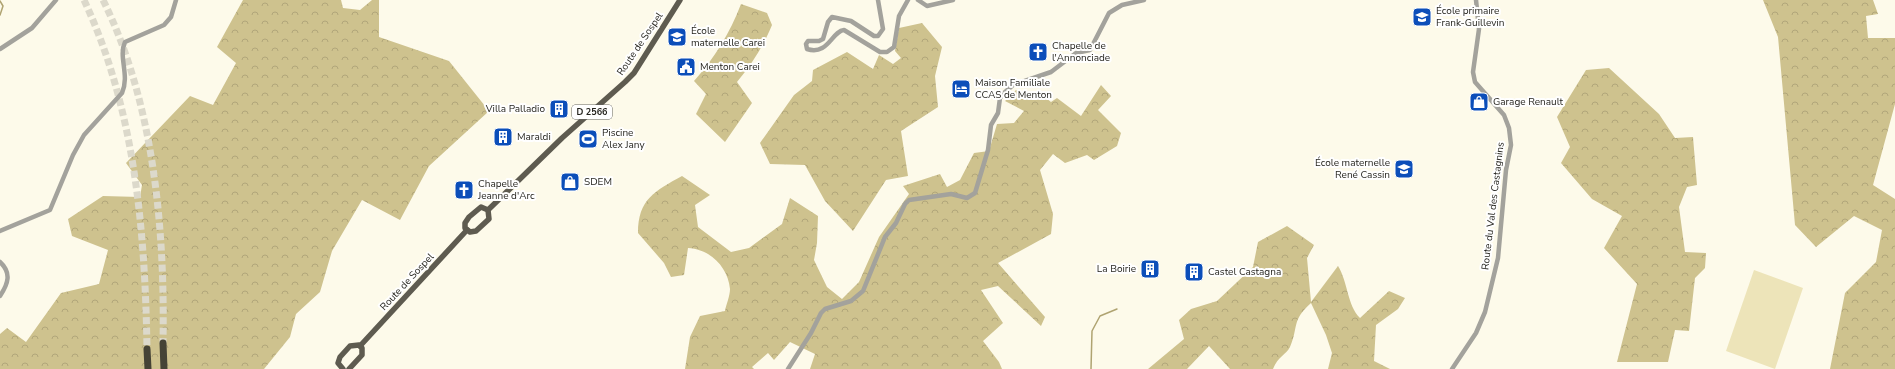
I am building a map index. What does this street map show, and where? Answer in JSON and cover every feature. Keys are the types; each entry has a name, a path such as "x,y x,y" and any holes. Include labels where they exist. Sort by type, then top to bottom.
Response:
{"highway":[{"path":"163,343 164,369"},
{"path":"147,349 148,369"}],"main road":[{"name":"Route de Sospel","path":"488,210 562,138 634,73 680,0"},
{"name":"Route de Sospel","path":"480,207 488,210 489,219 478,230 474,233 467,230 464,223 475,211 480,207"},
{"name":"Route de Sospel","path":"360,346 467,230"},
{"name":"Route de Sospel","path":"341,368 339,359 350,346 356,344 360,346"},
{"name":"Route de Sospel","path":"349,369 362,355 360,346"}],"street":[{"path":"0,49 32,28 56,0"},
{"path":"0,230 50,210 54,204 73,154 84,135 122,93 125,86 123,54 125,42 164,25 171,17 176,0"},
{"path":"878,0 883,29 878,36 874,36 851,21 832,17 828,22 823,38 819,41 808,41 806,44 807,49 810,50 824,47 829,44 836,34 844,30 880,52 887,52 894,47 899,16 908,0"},
{"path":"918,0 928,6 953,0"},
{"path":"788,369 811,333 821,313 825,309 850,302 863,291 885,237 896,223 905,204 909,200 951,194 967,198 975,193 982,165 988,150 991,125 998,113 1000,98 1004,93 1013,85 1051,72 1076,53 1090,50 1109,13 1122,5 1144,0"},
{"name":"Route du Val des Castagnins","path":"1452,369 1476,333 1485,312 1498,258 1506,170 1511,145 1509,128 1504,115 1475,82 1473,72 1479,21 1476,0"},
{"path":"0,262 6,269 8,279 6,287 0,296"}],"shaded area":[{"path":"1754,270 1803,288 1775,369 1726,351"}],"green space":[{"path":"243,0 341,0 343,8 360,10 372,0 379,0 379,37 449,61 489,111 429,166 400,220 362,200 332,251 320,292 296,314 290,337 264,369 0,369 0,334 7,328 26,342 61,293 99,284 108,250 72,236 68,219 103,196 140,197 142,185 126,163 190,96 213,105 236,63 217,47"},
{"path":"1763,0 1873,0 1878,14 1866,16 1868,38 1895,38 1895,104 1873,185 1895,199 1895,369 1830,369 1845,293 1876,262 1882,230 1854,216 1816,247 1795,225 1778,37"},
{"path":"741,4 767,13 772,25 757,55 737,82 752,103 725,142 696,114 706,94 694,81 721,45"},
{"path":"922,23 942,47 935,76 938,107 901,131 908,176 886,180 853,231 825,201 805,165 770,164 760,143 794,95 812,81 813,70 847,52 873,69 879,55 893,64 901,58 895,51 899,28"},
{"path":"1609,68 1659,114 1675,138 1693,137 1697,185 1687,187 1679,207 1685,252 1706,253 1705,268 1695,278 1689,331 1675,330 1668,362 1617,362 1637,284 1604,248 1622,216 1592,199 1561,163 1570,147 1557,117 1586,70"},
{"path":"1101,85 1111,96 1098,110 1121,133 1117,146 1094,160 1087,155 1065,163 1053,154 1040,170 1053,214 1051,234 998,263 1045,317 1041,326 998,286 981,290 1003,323 983,341 999,362 1002,369 810,369 815,354 790,342 774,360 768,353 752,367 754,369 685,369 690,337 700,316 725,311 730,289 729,281 722,267 710,256 696,249 688,248 684,275 671,277 664,263 638,233 641,212 645,204 650,197 664,186 682,176 710,195 695,205 698,227 731,252 749,248 782,224 790,198 818,216 817,243 814,260 827,287 842,299 859,282 879,237 909,194 903,186 940,174 947,187 960,180 974,153 989,151 997,124 1014,123 1024,111 1005,101 1016,90 1028,97 1040,93 1051,102 1057,98 1081,116"},
{"path":"1287,226 1314,245 1307,258 1311,302 1338,266 1344,279 1352,307 1360,318 1389,291 1405,298 1398,309 1376,325 1374,361 1390,369 1328,369 1332,353 1326,335 1311,303 1298,319 1290,347 1277,361 1273,369 1230,369 1209,346 1187,369 1148,369 1184,339 1179,320 1191,309 1217,301 1253,267 1258,242"}],"waterway":[{"path":"0,1 3,6 0,15"},
{"path":"1091,369 1092,331 1100,316 1117,309"}],"tunnel":[{"path":"84,0 101,41 115,84 126,127 134,171 140,215 146,304 147,349"},
{"path":"103,0 120,40 134,81 145,124 153,167 162,256 163,343"}],"place":[{"name":"École primaire Frank-Guillevin","path":"1422,17"},
{"name":"École maternelle Carei","path":"677,37"},
{"name":"Chapelle de l'Annonciade","path":"1038,52"},
{"name":"Menton Carei","path":"686,67"},
{"name":"Maison Familiale CCAS de Menton","path":"961,89"},
{"name":"Garage Renault","path":"1479,102"},
{"name":"Villa Palladio","path":"559,109"},
{"name":"Maraldi","path":"503,137"},
{"name":"Piscine Alex Jany","path":"588,139"},
{"name":"École maternelle René Cassin","path":"1404,169"},
{"name":"SDEM","path":"570,182"},
{"name":"Chapelle Jeanne d'Arc","path":"464,190"},
{"name":"La Boirie","path":"1150,269"},
{"name":"Castel Castagna","path":"1194,272"}]}
